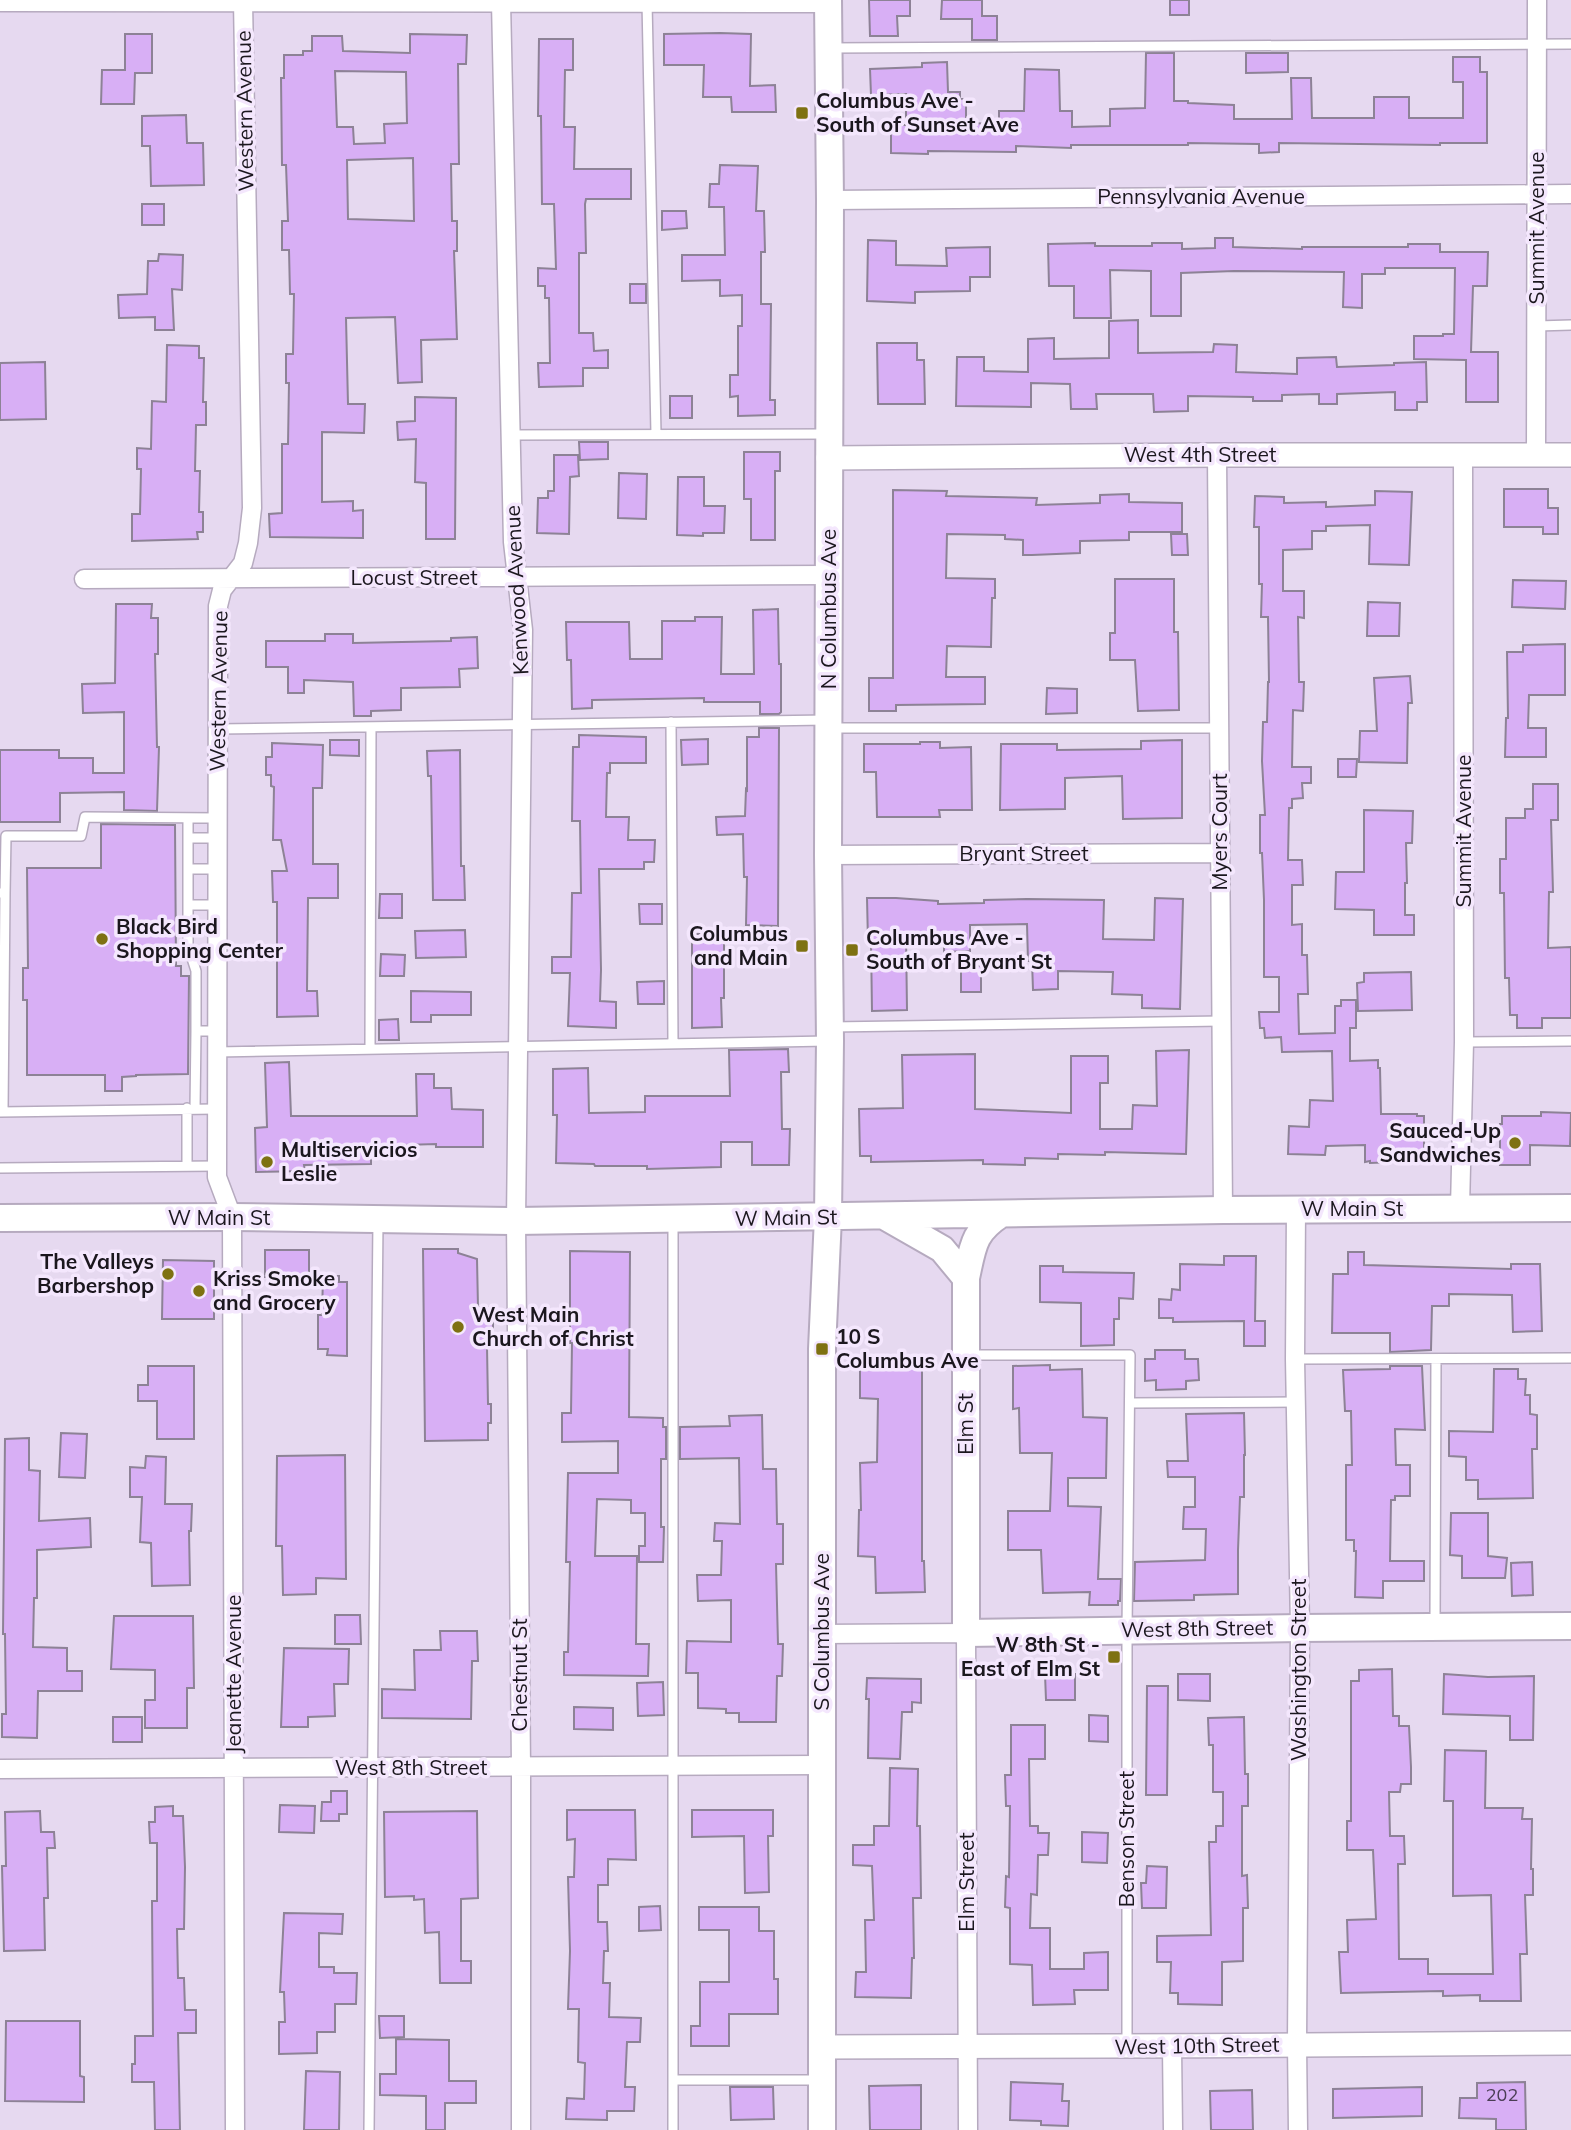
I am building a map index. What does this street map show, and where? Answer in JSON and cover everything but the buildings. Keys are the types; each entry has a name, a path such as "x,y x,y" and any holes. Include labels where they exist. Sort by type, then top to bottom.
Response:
{"main road":[{"name":"N Columbus Ave","path":"828,1 828,1217"},
{"name":"W Main St","path":"0,1218 516,1220 1296,1209 1571,1208"},
{"name":"Elm St","path":"966,1633 966,1278 975,1240 984,1224 1001,1214"},
{"path":"884,1216 942,1249 966,1278"},
{"name":"S Columbus Ave","path":"822,2130 822,1349 828,1217"},
{"name":"West 8th Street","path":"966,1633 1571,1626"}],"street":[{"name":"Summit Avenue","path":"1536,456 1537,0"},
{"name":"Western Avenue","path":"232,1217 217,1177 218,606 222,590 243,562 252,509 243,1"},
{"path":"0,2 828,1"},
{"name":"Kenwood Avenue","path":"501,2 513,542 523,630 516,1220"},
{"name":"Pennsylvania Avenue","path":"830,200 1571,194"},
{"name":"West 4th Street","path":"829,446 1217,455 1571,455"},
{"name":"Myers Court","path":"1217,455 1223,1210"},
{"name":"Summit Avenue","path":"1460,1208 1464,1042 1463,455"},
{"name":"Locust Street","path":"84,579 829,575"},
{"name":"Bryant Street","path":"828,855 1220,853"},
{"name":"Washington Street","path":"1296,1209 1295,1359 1300,1628 1298,2130"},
{"name":"Jeanette Avenue","path":"232,1217 235,2130"},
{"name":"Chestnut St","path":"516,1220 522,2130"},
{"name":"West 8th Street","path":"822,1634 966,1633"},
{"name":"Elm Street","path":"966,1633 968,2130"},
{"name":"West 8th Street","path":"0,1769 822,1765"},
{"name":"West 10th Street","path":"823,2047 1571,2043"},
{"path":"1172,2047 1173,2130"}],"lane":[{"path":"647,2 656,434"},
{"path":"829,48 1571,44"},
{"path":"1537,326 1571,325"},
{"path":"510,435 656,434 829,446"},
{"path":"218,729 671,722 1220,728"},
{"path":"671,722 673,1044"},
{"path":"370,727 370,1049"},
{"path":"216,1109 2,1112 3,893 6,836 81,836 85,817 218,818"},
{"path":"187,1166 196,1031 196,971 188,946 188,818"},
{"path":"189,838 217,838"},
{"path":"189,869 217,869"},
{"path":"189,905 217,905"},
{"path":"217,1052 673,1044 830,1034 1222,1021"},
{"path":"196,1031 217,1031"},
{"path":"1464,1042 1571,1041"},
{"path":"0,1168 217,1166"},
{"path":"369,2130 378,1219"},
{"path":"673,1219 673,2130"},
{"name":"Benson Street","path":"966,1355 1130,1355 1127,2047"},
{"path":"1295,1359 1571,1359"},
{"path":"1435,1628 1436,1359"},
{"path":"1130,1403 1296,1402"},
{"path":"673,2080 822,2080"}],"place":[{"name":"Columbus Ave - South of Sunset Ave","path":"802,113"},
{"name":"Black Bird Shopping Center","path":"102,939"},
{"name":"Columbus and Main","path":"802,946"},
{"name":"Columbus Ave - South of Bryant St","path":"852,950"},
{"name":"Sauced-Up Sandwiches","path":"1515,1143"},
{"name":"Multiservicios Leslie","path":"267,1162"},
{"name":"The Valleys Barbershop","path":"168,1274"},
{"name":"Kriss Smoke and Grocery","path":"199,1291"},
{"name":"West Main Church of Christ","path":"458,1327"},
{"name":"10 S Columbus Ave","path":"822,1349"},
{"name":"W 8th St - East of Elm St","path":"1114,1657"}]}
